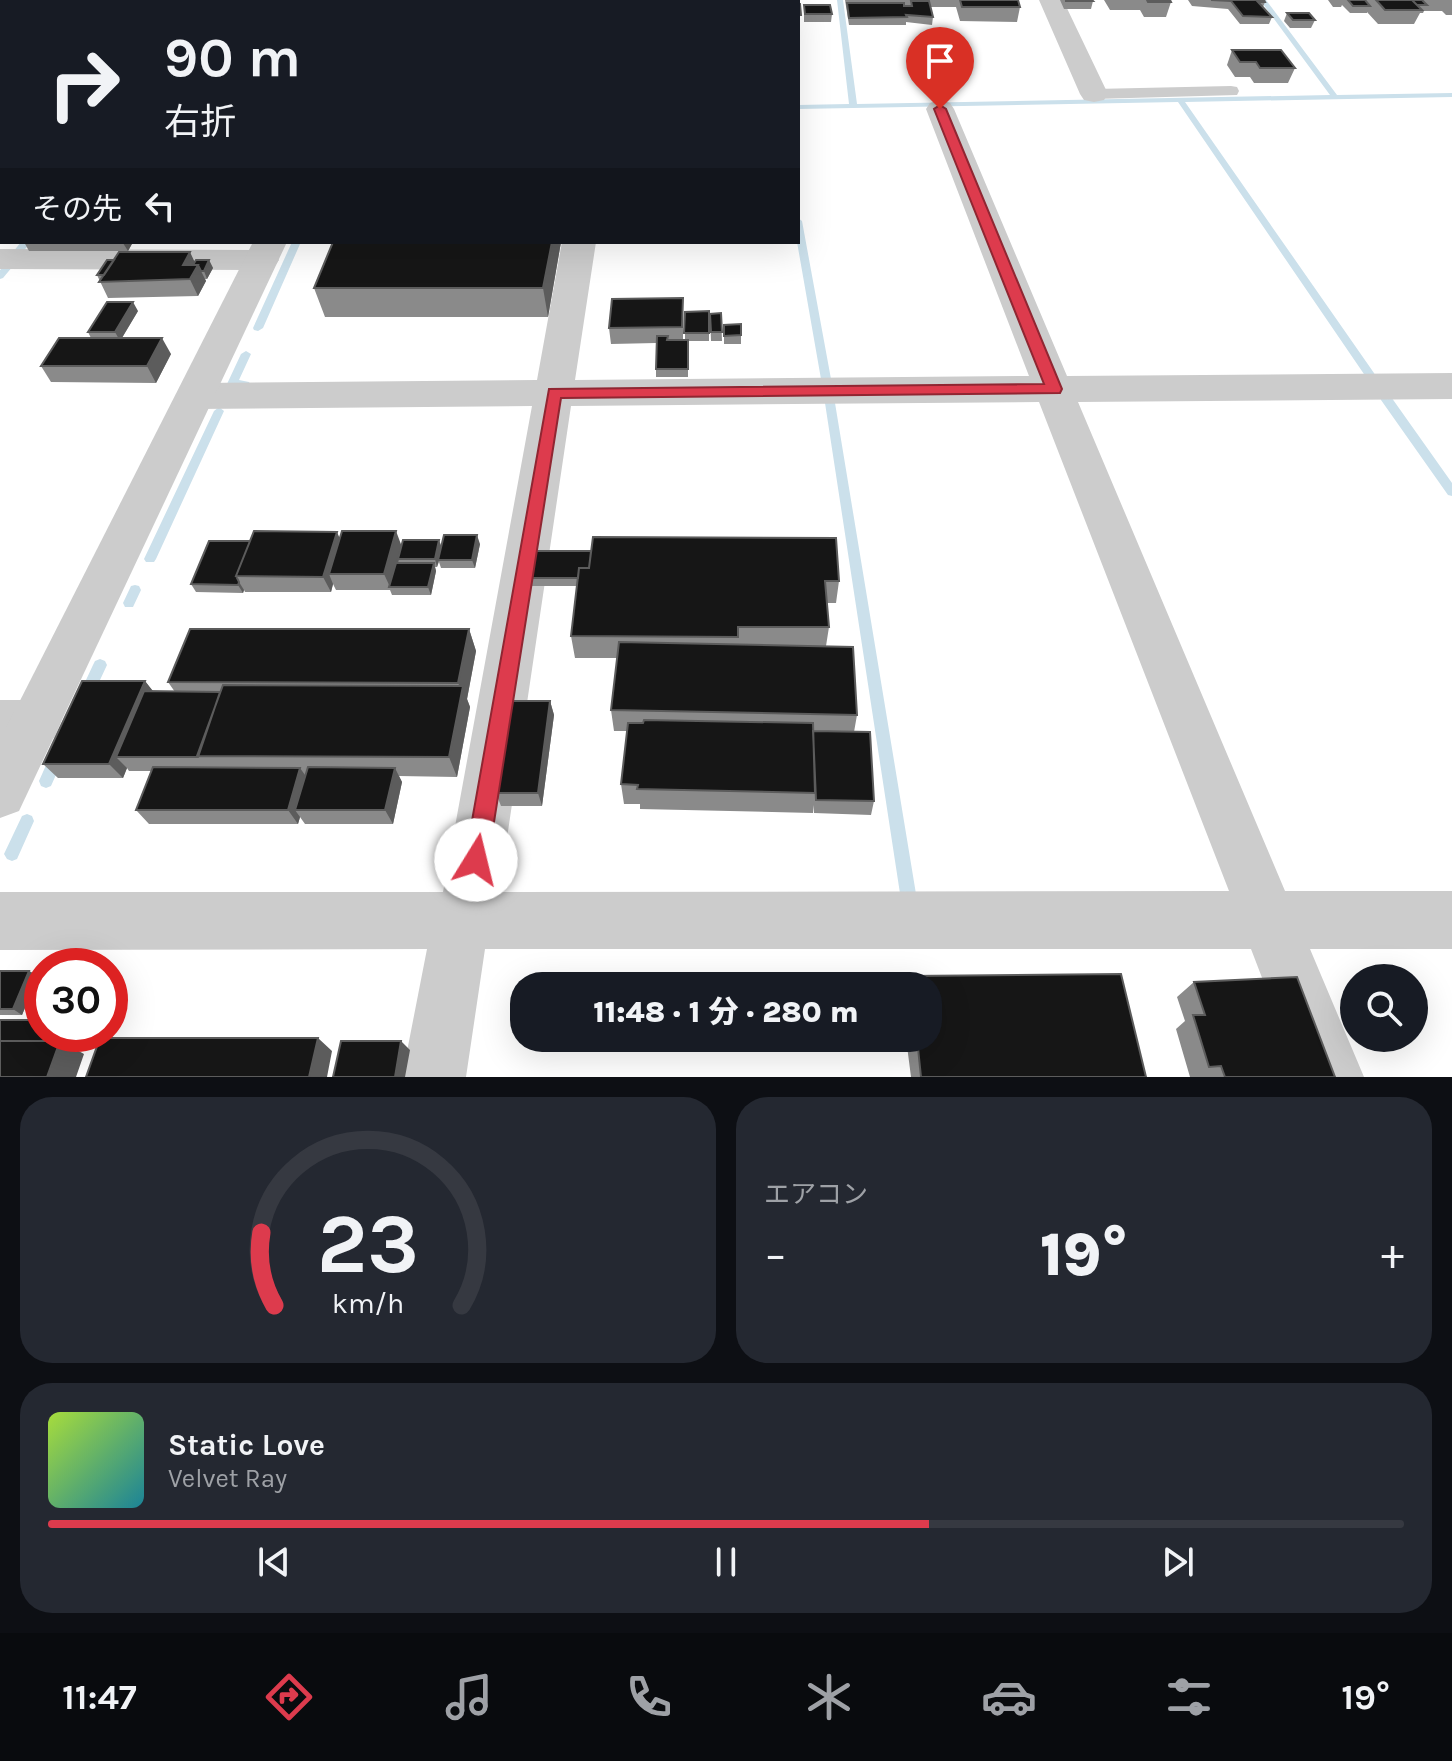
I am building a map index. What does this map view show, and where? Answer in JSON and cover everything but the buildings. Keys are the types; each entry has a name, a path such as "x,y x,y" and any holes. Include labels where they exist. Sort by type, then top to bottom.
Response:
{"street":[{"path":"1051,0 1094,94"},
{"path":"940,109 1332,1077"},
{"path":"434,1077 579,244"},
{"path":"0,259 266,251 195,396 18,722 0,794"},
{"path":"195,396 1452,386"},
{"path":"0,921 1452,920"}],"lane":[{"path":"1094,94 1231,91"}],"waterway":[{"path":"840,0 853,106"},
{"path":"1263,0 1335,97"},
{"path":"853,106 1452,95"},
{"path":"1180,100 1370,375"},
{"path":"800,107 853,106"},
{"path":"800,232 826,379"},
{"path":"18,252 24,244"},
{"path":"258,328 295,244"},
{"path":"0,276 8,266"},
{"path":"245,384 232,384 246,354"},
{"path":"1385,397 1452,492"},
{"path":"830,403 909,900"},
{"path":"150,559 219,411"},
{"path":"129,603 135,590"},
{"path":"86,695 100,665"},
{"path":"46,781 56,759"},
{"path":"12,854 27,821"}],"route":[{"path":"476,860 554,393 1054,389 940,109"}]}
